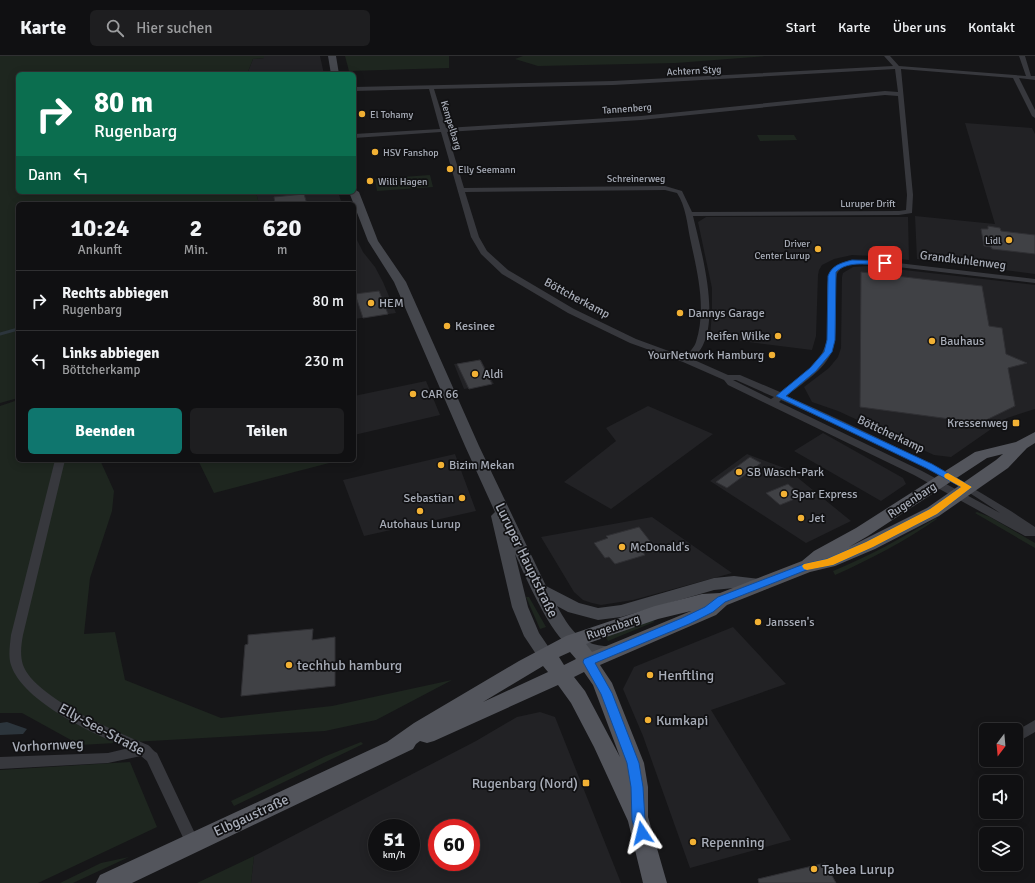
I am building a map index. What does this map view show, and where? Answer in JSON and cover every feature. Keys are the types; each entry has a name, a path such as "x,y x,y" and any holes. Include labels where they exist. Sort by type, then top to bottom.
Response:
{"main road":[{"path":"332,56 335,72"},
{"name":"Luruper Hauptstraße","path":"355,194 373,241 400,282 472,446 540,590 567,634 575,673 591,719 639,820"},
{"name":"Rugenbarg","path":"575,673 609,653 709,610 722,600 807,566 830,562 869,545 933,512 1002,464 1021,445 1035,437"},
{"name":"Rugenbarg","path":"807,566 820,554 862,532 981,455 1021,445"},
{"name":"Luruper Hauptstraße","path":"496,496 498,517 520,607 532,636 549,653 575,673 606,693 633,763 637,787 639,820 655,883"},
{"path":"540,590 574,608 598,614 621,611 714,584 734,582 763,584"},
{"name":"Rugenbarg","path":"549,653 567,634 596,631 655,612 702,601 722,600"},
{"path":"567,634 590,650 609,653"},
{"name":"Elbgaustraße","path":"395,748 421,729 549,653"},
{"path":"526,666 541,666 575,673"},
{"name":"Elbgaustraße","path":"108,883 192,842 395,748 575,673"}],"street":[{"path":"886,56 897,67"},
{"path":"1022,56 1032,78"},
{"name":"Achtern Styg","path":"356,89 613,84 897,67 1032,78"},
{"name":"Luruper Drift","path":"689,214 907,212 911,205 901,94 897,67"},
{"path":"1015,76 1035,116"},
{"name":"Kempelbarg","path":"431,87 462,190"},
{"name":"Tannenberg","path":"356,136 641,118 885,93 901,94"},
{"name":"Schreinerweg","path":"462,190 672,188 680,192 689,214 700,264 704,291 704,315 698,346 686,360"},
{"name":"Böttcherkamp","path":"462,190 479,245 490,259 505,272 549,299 592,322 633,341 686,360 727,378 731,383 918,472 943,480"},
{"name":"Grandkuhlenweg","path":"772,403 813,369 828,352 831,340 832,276 833,271 843,264 852,262 872,262 1035,281"},
{"name":"Böttcherkamp","path":"727,378 737,377 780,396 943,480 1035,536"},
{"name":"Elly-See-Straße","path":"60,462 17,634 15,648 17,665 25,680 37,691 61,708 107,734 145,750 156,762 192,842"},
{"name":"Böttcherkamp","path":"962,491 996,504 1035,532"},
{"path":"1023,733 1035,725"},
{"name":"Vorhornweg","path":"0,763 108,758 145,750"}],"shaded area":[{"path":"0,56 264,56 264,58 253,59 248,72 16,72 16,194 256,194 258,202 16,202 16,399 0,403"},
{"path":"264,56 320,56 324,72 248,72 253,59 264,58"},
{"path":"345,56 449,56 449,68 349,71"},
{"path":"523,56 766,56 676,63 538,66 515,59"},
{"path":"965,123 1032,128 1035,134 1035,274 917,259 915,216 995,224"},
{"path":"757,135 794,135 797,140 760,141"},
{"path":"430,175 433,187 377,191 375,179"},
{"path":"256,194 339,194 341,202 258,202"},
{"path":"706,217 908,217 909,260 852,255 834,259 822,265 818,275 816,336 812,350 710,337 712,288 698,222"},
{"path":"356,238 363,252 375,267 383,282 396,313 356,319"},
{"path":"869,266 1035,285 1035,409 1007,418 951,457 934,455 838,411 812,402 804,387 829,368 838,357 841,348 843,273 853,267"},
{"name":"Aldi","path":"481,360 494,384 464,389 454,364"},
{"path":"426,381 440,415 356,435 356,396"},
{"path":"16,401 16,462 101,462 114,491 112,511 90,578 84,634 115,632 125,680 221,718 332,706 452,680 376,720 325,731 80,745 22,713 0,713 0,406"},
{"path":"648,406 713,434 611,509 564,482 616,441 606,428"},
{"path":"823,433 903,478 906,484 881,501 794,451"},
{"path":"455,454 476,511 364,536 343,480"},
{"path":"747,454 787,469 851,521 806,543 710,481"},
{"path":"199,462 333,462 214,493"},
{"path":"977,512 990,517 1035,543 1035,548 975,513"},
{"path":"652,517 732,573 633,600 601,605 583,600 574,592 541,537"},
{"path":"936,518 937,519 900,542 835,575 833,571 911,533"},
{"path":"526,597 529,597 546,627 540,629"},
{"path":"653,620 654,622 608,641 605,636"},
{"path":"733,627 786,684 711,710 791,840 690,868 643,736 623,689 634,667"},
{"path":"540,712 555,717 621,883 251,883 254,856 476,741 517,717"},
{"path":"7,722 27,729 23,734 0,735 0,723"},
{"path":"361,742 363,744 234,806 231,801 326,756"},
{"path":"130,762 157,827 38,883 0,883 0,770"},
{"path":"254,856 251,883 197,883"},
{"path":"129,857 73,883 60,883 101,863"}],"building":[{"path":"304,194 306,202 275,202 274,197"},
{"name":"Lidl","path":"988,226 1000,228 1001,231 1035,235 1035,254 992,249 991,247 984,246 981,229 988,229"},
{"name":"Bauhaus","path":"861,272 982,286 989,326 1002,328 1006,354 1027,363 1008,368 1015,406 980,423 860,407"},
{"name":"HEM","path":"379,291 388,314 363,318 356,294"},
{"name":"Aldi","path":"480,360 492,384 469,389 457,364"},
{"name":"SB Wasch-Park","path":"750,457 761,463 727,488 716,482"},
{"name":"Spar Express","path":"788,484 802,496 780,505 766,493"},
{"name":"McDonald's","path":"639,527 653,545 641,549 645,555 615,564 609,557 605,558 594,543 608,538 606,536"},
{"name":"techhub hamburg","path":"313,629 312,640 335,637 335,686 241,696 245,645 248,644 248,635"},
{"name":"Tabea Lurup","path":"825,863 836,883 759,883 758,879"}],"waterway":[{"path":"0,334 16,330"}],"slow traffic":[{"path":"807,566 830,562 869,545 933,512 968,487 948,476"}],"place":[{"name":"El Tohamy","path":"362,114"},
{"name":"HSV Fanshop","path":"375,152"},
{"name":"Elly Seemann","path":"450,169"},
{"name":"Willi Hagen","path":"370,181"},
{"name":"Lidl","path":"1009,240"},
{"name":"Driver Center Lurup","path":"818,249"},
{"name":"HEM","path":"371,303"},
{"name":"Dannys Garage","path":"680,313"},
{"name":"Kesinee","path":"447,326"},
{"name":"Reifen Wilke","path":"778,336"},
{"name":"Bauhaus","path":"932,341"},
{"name":"YourNetwork Hamburg","path":"772,355"},
{"name":"Aldi","path":"475,374"},
{"name":"CAR 66","path":"413,394"},
{"name":"Kressenweg","path":"1016,423"},
{"name":"Bizim Mekan","path":"441,465"},
{"name":"SB Wasch-Park","path":"739,472"},
{"name":"Spar Express","path":"784,494"},
{"name":"Sebastian","path":"462,498"},
{"name":"Autohaus Lurup","path":"420,511"},
{"name":"Jet","path":"801,518"},
{"name":"McDonald's","path":"622,547"},
{"name":"Janssen's","path":"758,622"},
{"name":"techhub hamburg","path":"289,665"},
{"name":"Henftling","path":"650,675"},
{"name":"Kumkapi","path":"648,720"},
{"name":"Rugenbarg (Nord)","path":"586,783"},
{"name":"Repenning","path":"693,842"},
{"name":"Tabea Lurup","path":"814,869"}],"route":[{"path":"642,833 639,820 637,787 633,763 602,683 588,662 686,621 709,610 722,600 807,566 830,562 869,545 933,512 968,487 929,466 780,396 819,364 828,352 831,340 833,271 843,264 852,262 862,261 885,263"}]}
